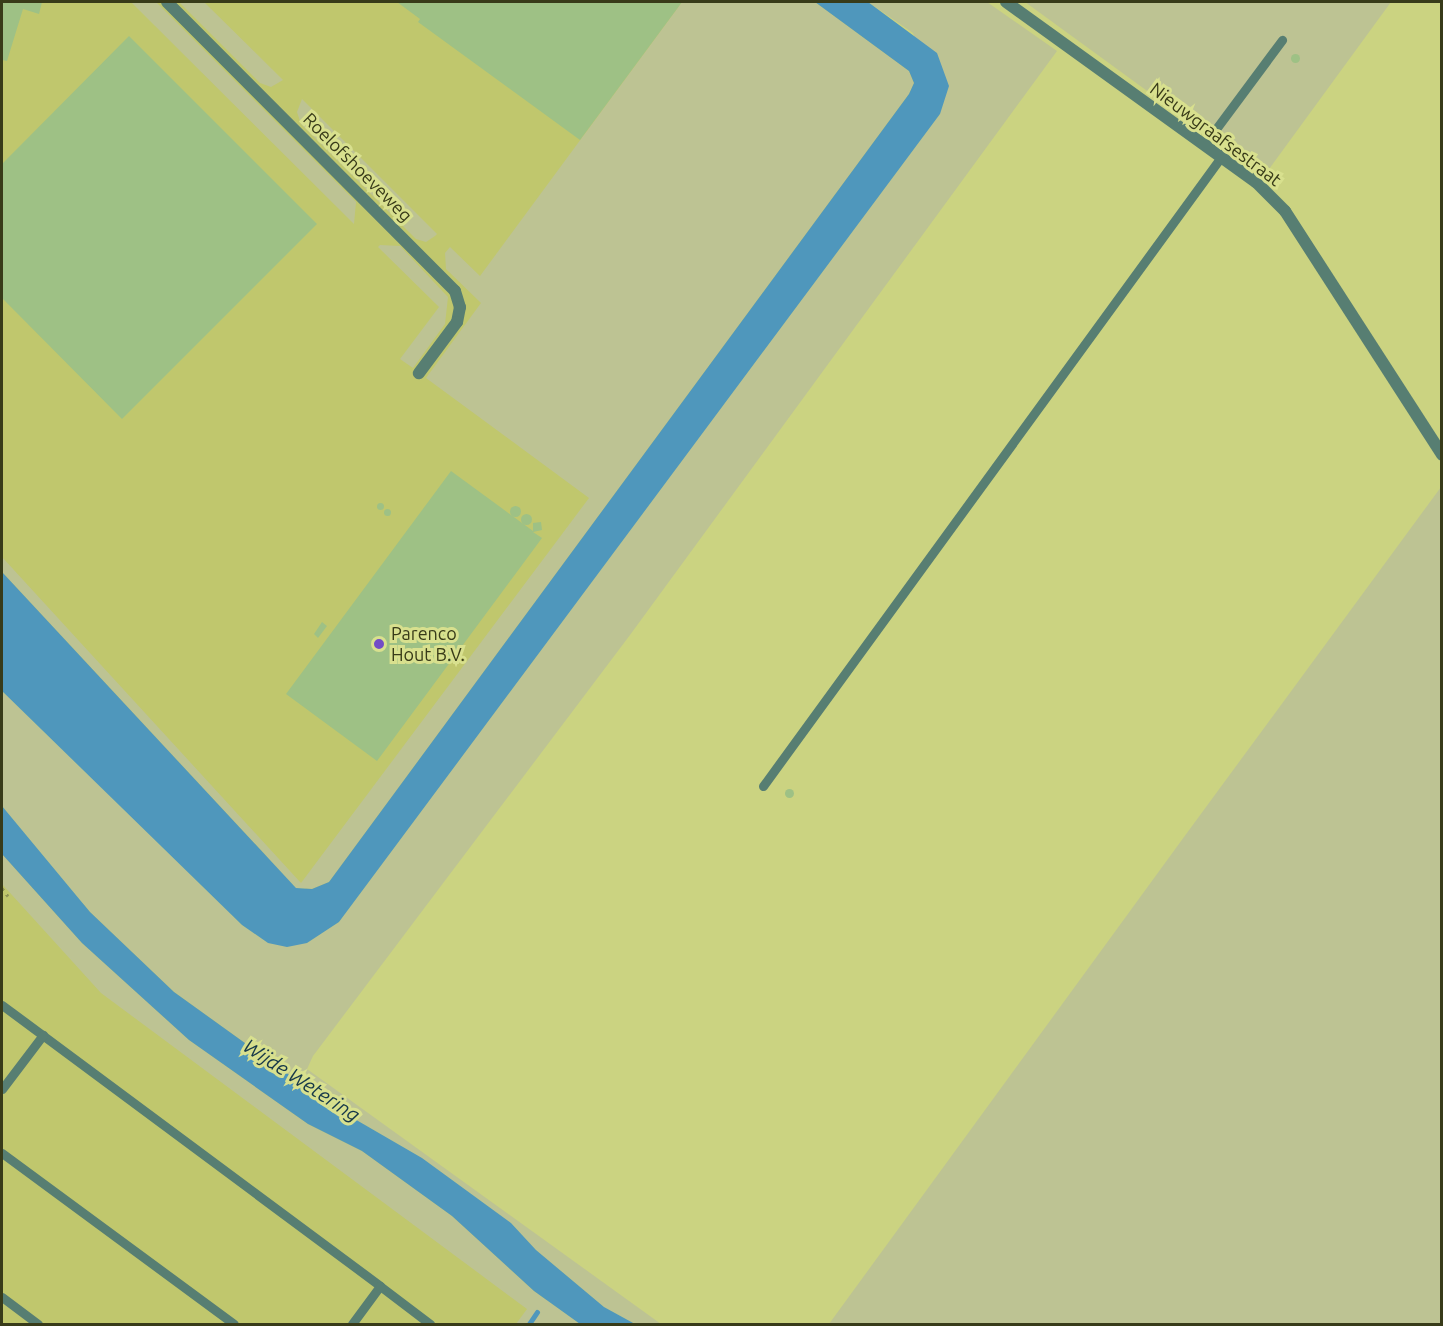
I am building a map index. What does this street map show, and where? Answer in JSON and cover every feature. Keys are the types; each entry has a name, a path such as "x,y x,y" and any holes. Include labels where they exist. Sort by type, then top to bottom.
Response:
{"street":[{"name":"Roelofshoeveweg","path":"167,2 455,291 460,307 457,322 419,373"},
{"name":"Nieuwgraafsestraat","path":"1006,2 1256,182 1285,211 1442,455"}],"lane":[{"path":"1204,145 1282,40"},
{"path":"763,786 1221,157"},
{"path":"2,1005 430,1324"},
{"path":"2,1089 43,1035"},
{"path":"2,1153 234,1324"},
{"path":"352,1324 380,1286"},
{"path":"2,1297 39,1324"}],"path":[{"path":"2,888 8,896"}],"shaded area":[{"path":"2,2 836,2 937,76 332,910 2,640"},
{"path":"131,2 156,2 356,202 354,224"},
{"path":"179,2 204,2 283,80 271,87 260,83"},
{"path":"682,2 815,2 909,71 914,83 909,94 329,882 312,889 296,888 2,572 2,557 301,883 589,498 426,378 481,303 446,269 445,253 450,247 480,276"},
{"path":"868,2 987,2 1057,51 630,635 313,1056 307,1069 661,1324 635,1324 604,1307 536,1250 511,1223 422,1158 334,1107 174,992 90,912 2,806 2,691 242,925 268,943 307,943 339,922 940,114 913,33"},
{"path":"1025,2 1391,2 1264,176"},
{"path":"302,99 437,234 435,236 426,242 416,239 301,124 297,112"},
{"path":"380,245 400,246 448,297 445,324 413,368 400,359 439,307 378,247"},
{"path":"1441,487 1441,1324 829,1324 1184,837"},
{"path":"2,838 555,1287 531,1324 2,1324"},
{"path":"2,854 82,943 189,1040 308,1124 362,1151 452,1216 534,1291 580,1324 516,1324 527,1309 101,993 2,884"}],"water":[{"path":"815,2 868,2 937,53 949,86 940,114 339,922 307,943 287,947 268,943 242,925 2,691 2,572 296,888 312,889 329,882 909,94 914,83 909,71"},
{"path":"2,806 90,912 174,992 334,1107 422,1158 511,1223 536,1250 604,1307 635,1324 580,1324 534,1291 452,1216 362,1151 308,1124 189,1040 82,943 2,854"}],"building":[{"path":"2,2 42,2 39,14 23,9 7,61 2,60"},
{"path":"397,2 682,2 580,140 418,22 420,19"},
{"path":"129,36 317,224 122,419 2,298 2,164"},
{"path":"1295,54 1299,58 1295,62 1291,58"},
{"path":"451,471 533,531 533,523 541,522 542,530 533,532 542,538 377,761 286,694"},
{"path":"380,503 383,506 380,509 377,506"},
{"path":"515,505 521,511 515,517 509,511"},
{"path":"387,509 390,512 387,515 384,512"},
{"path":"526,513 532,519 526,525 520,519"},
{"path":"322,622 327,626 318,638 314,634"},
{"path":"789,788 794,793 789,798 784,793"}],"waterway":[{"path":"529,1324 537,1312"}],"place":[{"name":"Parenco Hout B.V.","path":"379,644"}],"water label":[{"name":"Wijde Wetering","path":"302,1080"}]}
